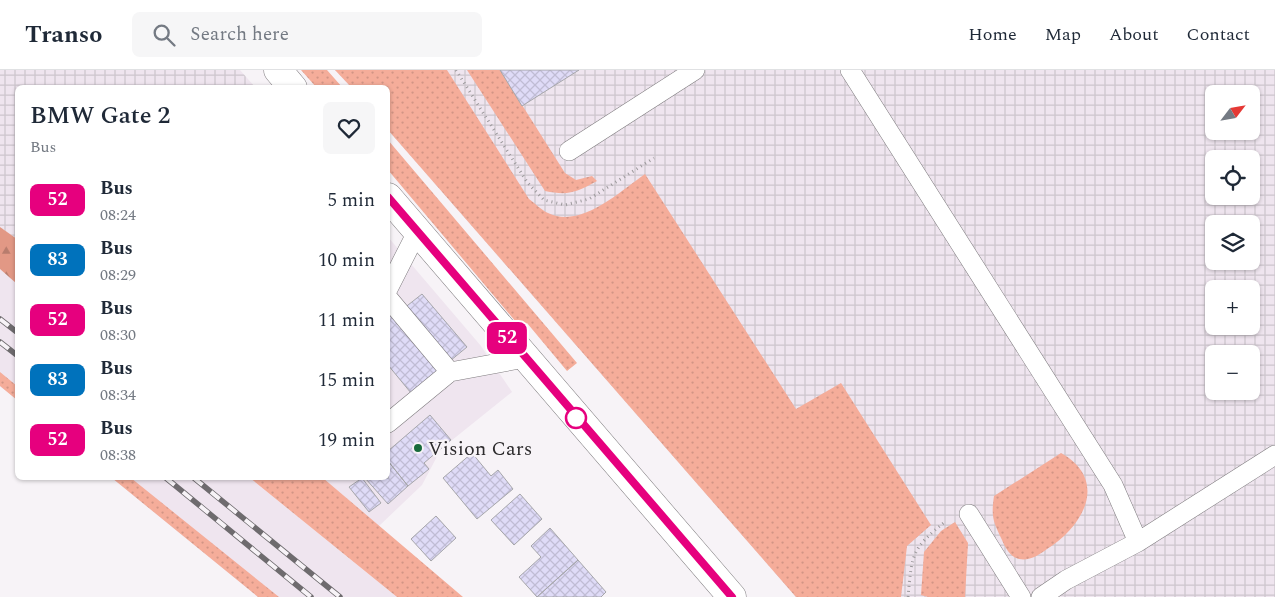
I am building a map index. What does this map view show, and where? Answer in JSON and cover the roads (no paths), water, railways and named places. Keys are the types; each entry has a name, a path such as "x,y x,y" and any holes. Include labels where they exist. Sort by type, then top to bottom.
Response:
{"main road":[{"path":"278,70 290,85"},
{"path":"390,199 732,597"}],"lane":[{"path":"569,151 695,70"},
{"path":"850,70 1112,485 1138,542"},
{"path":"390,275 417,232"},
{"path":"390,300 450,372"},
{"path":"391,414 450,372 525,358"},
{"path":"1041,597 1066,580 1138,542 1275,456"},
{"path":"960,516 1021,597"}],"railway":[{"path":"0,319 15,331"},
{"path":"0,342 15,354"},
{"path":"168,480 311,597"},
{"path":"196,480 340,597"}],"place":[{"name":"Vision Cars","path":"418,448"}]}
